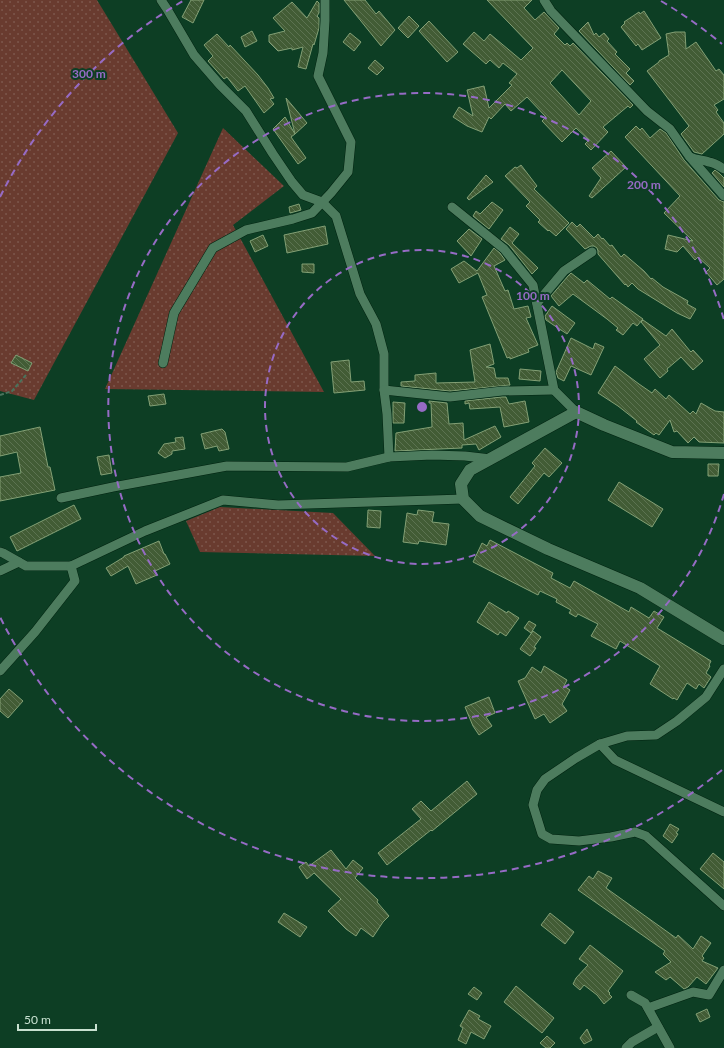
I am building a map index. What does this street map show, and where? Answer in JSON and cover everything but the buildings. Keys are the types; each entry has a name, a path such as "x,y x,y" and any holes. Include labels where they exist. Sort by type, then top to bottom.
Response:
{"street":[{"path":"161,0 194,55 220,85 246,111 272,154 292,182 303,195 322,202 336,216 360,294 376,324 384,354 384,390 387,414 389,457"},
{"path":"163,363 174,313 213,248 246,230 312,213 348,172 351,142 318,76 323,53 325,0"},
{"path":"544,0 551,11 646,111 670,129 689,156 724,196"},
{"path":"689,156 697,160 708,161 724,169"},
{"path":"452,207 504,249 533,285 554,390 576,412 604,425 672,452 724,454"},
{"path":"537,303 564,271 592,252"},
{"path":"384,390 450,396 502,391 554,390"},
{"path":"576,412 470,470 461,484 462,499 480,516 548,549 640,588 724,639"},
{"path":"61,498 227,466 347,467 389,457 445,455 491,458"},
{"path":"0,552 26,566 70,566 145,531 224,500 278,505 462,499"},
{"path":"0,571 19,562"},
{"path":"0,671 35,632 75,581 70,566"},
{"path":"724,669 706,697 677,721 656,735 627,736 600,744 545,779 537,790 533,805 542,834 551,839 579,842 635,832 646,836 724,906"},
{"path":"600,744 615,760 724,812"},
{"path":"648,1008 693,992 709,995 724,970"},
{"path":"631,995 645,1003 670,1048"},
{"path":"626,1048 632,1042 658,1027"}],"path":[{"path":"0,395 12,391 26,375"}],"shaded area":[{"path":"0,0 97,0 178,133 34,400 0,391"},
{"path":"223,128 284,186 233,225 324,392 105,389"},
{"path":"220,507 333,513 375,556 200,552 186,521"}]}
